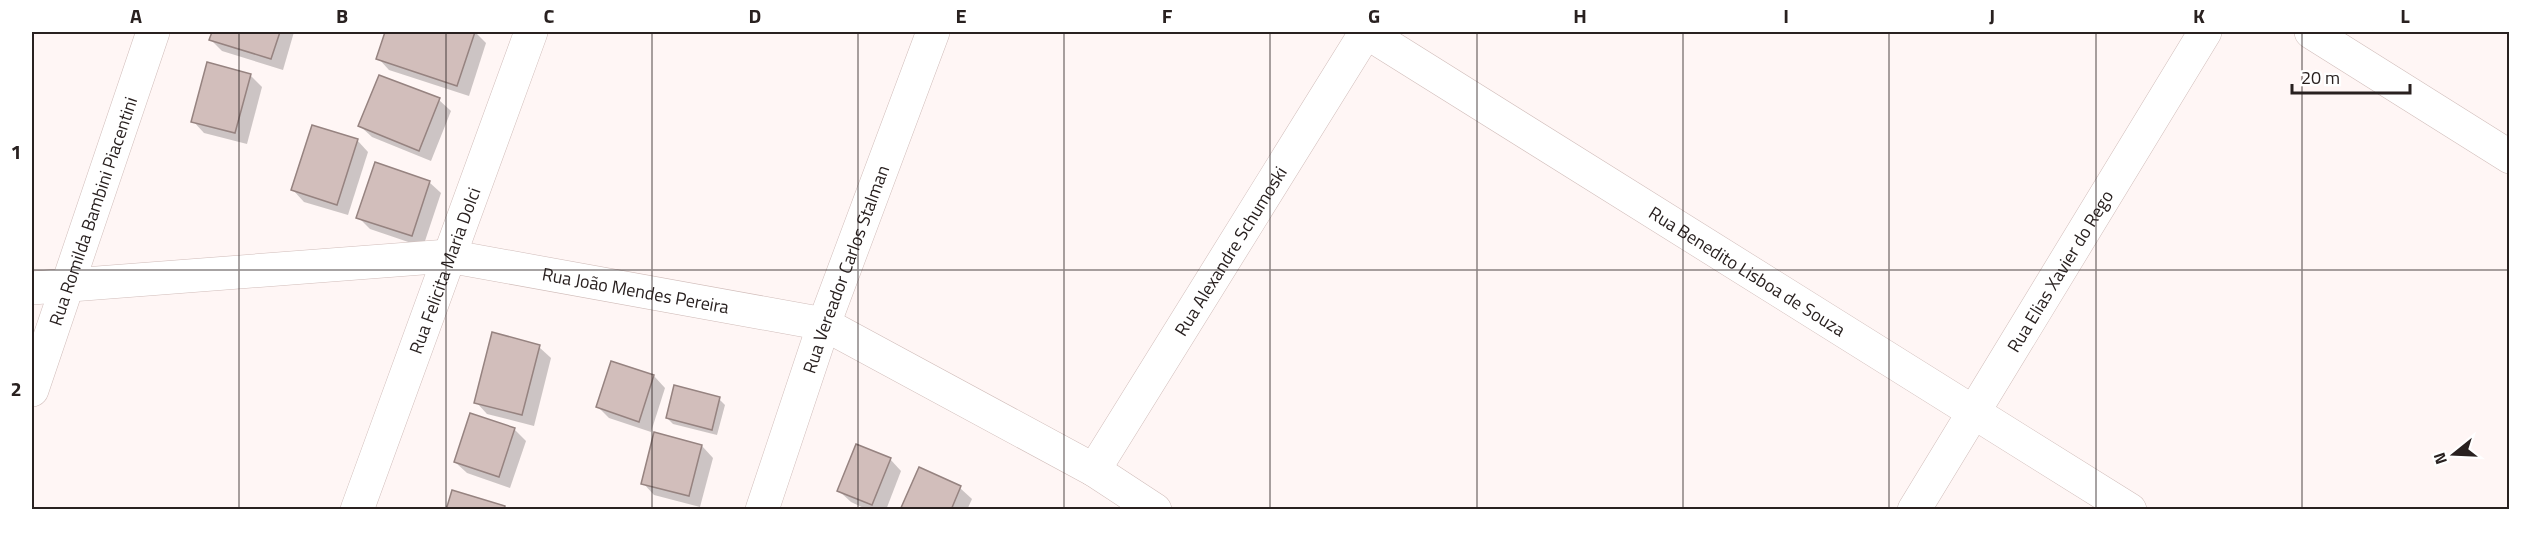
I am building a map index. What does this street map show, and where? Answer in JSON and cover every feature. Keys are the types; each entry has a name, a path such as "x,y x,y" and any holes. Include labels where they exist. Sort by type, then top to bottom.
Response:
{"street":[{"name":"Rua Romilda Bambini Piacentini","path":"32,390 153,32"},
{"name":"Rua Felicita Maria Dolci","path":"357,510 531,32"},
{"name":"Rua Vereador Carlos Stalman","path":"762,510 824,324 933,32"},
{"name":"Rua Benedito Lisboa de Souza","path":"1366,32 2130,510"},
{"name":"Rua Alexandre Schumoski","path":"1094,470 1366,32"},
{"name":"Rua Elias Xavier do Rego","path":"1914,510 1971,412 2205,32"},
{"path":"2311,32 2510,157"},
{"name":"Rua João Mendes Pereira","path":"32,288 448,256 824,324 1094,470 1155,510"}],"building":[{"path":"212,32 280,32 271,59 209,40"},
{"path":"385,32 475,32 457,86 376,59"},
{"path":"207,62 251,74 235,133 191,122"},
{"path":"379,75 440,98 419,151 358,126"},
{"path":"312,125 358,139 337,205 291,190"},
{"path":"375,162 430,181 412,236 356,218"},
{"path":"492,332 540,345 522,415 474,403"},
{"path":"611,361 654,375 639,422 596,407"},
{"path":"674,385 720,397 712,430 666,418"},
{"path":"470,413 515,428 499,477 454,462"},
{"path":"654,432 702,445 689,496 641,484"},
{"path":"856,444 891,458 872,505 837,491"},
{"path":"919,467 961,486 951,510 900,510"},
{"path":"452,490 505,506 504,510 446,510"}]}
